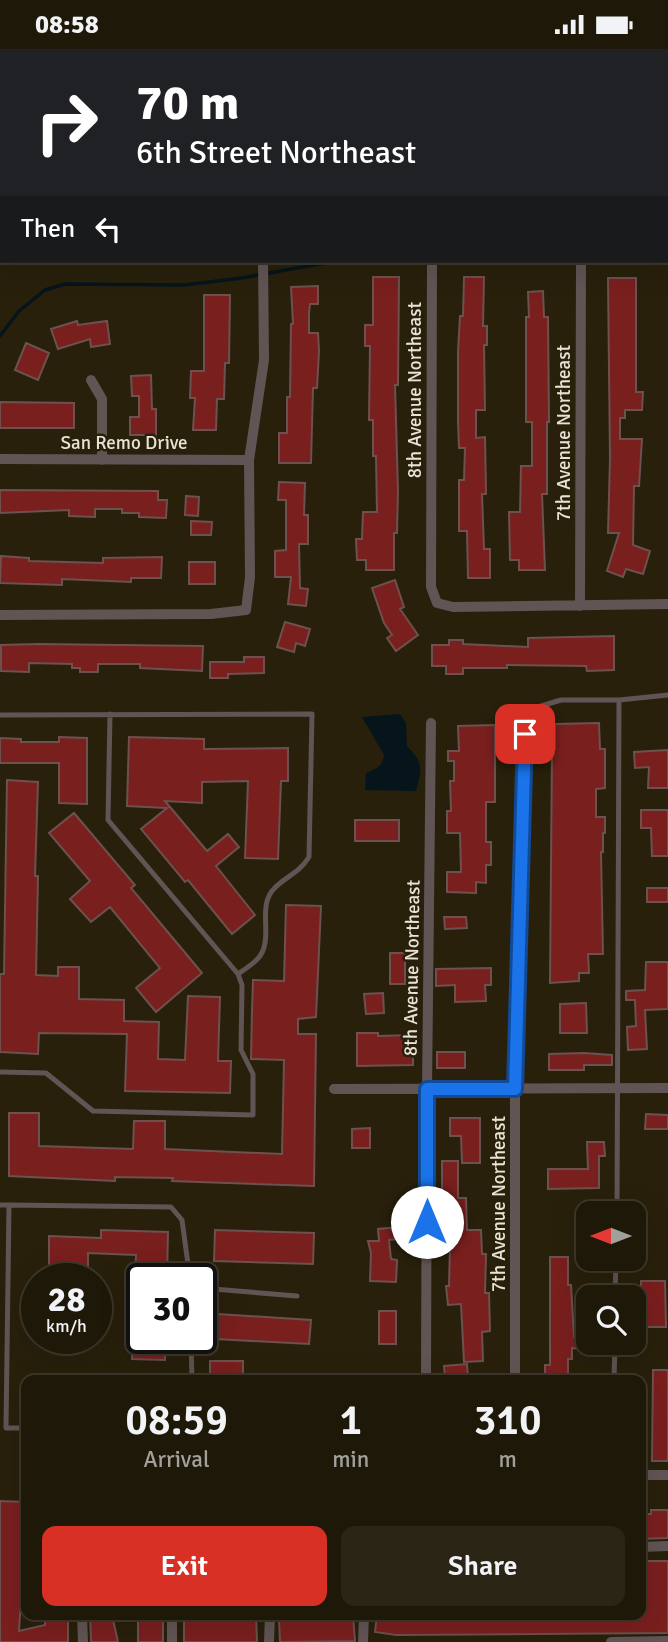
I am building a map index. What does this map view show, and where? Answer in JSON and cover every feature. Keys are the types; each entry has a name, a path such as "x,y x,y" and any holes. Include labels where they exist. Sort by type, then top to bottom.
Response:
{"street":[{"path":"0,615 211,614 246,610 250,577 249,460 264,360 263,263"},
{"name":"8th Avenue Northeast","path":"432,263 431,587 437,603 453,607 580,605"},
{"name":"7th Avenue Northeast","path":"580,605 581,263"},
{"path":"91,380 102,400 102,460"},
{"name":"San Remo Drive","path":"0,459 249,460"},
{"path":"580,605 668,604"},
{"name":"8th Avenue Northeast","path":"426,1375 431,723"},
{"name":"7th Avenue Northeast","path":"515,1375 515,1089 525,734"},
{"path":"334,1089 668,1088"},
{"path":"646,1475 668,1475"},
{"path":"646,1547 668,1546"},
{"path":"82,1620 83,1642"},
{"path":"172,1642 173,1620"},
{"path":"269,1642 270,1620"},
{"path":"363,1642 364,1620"},
{"path":"611,1642 668,1641"}],"lane":[{"path":"525,734 541,706 561,700 619,700 668,695"},
{"path":"617,1201 619,700"},
{"path":"0,1072 46,1073 93,1111 253,1115 253,1074 241,1050 243,985 238,974 108,820 110,714"},
{"path":"0,715 312,714 309,857 301,869 273,890 267,900 266,943 259,957 238,974"},
{"path":"0,1205 172,1207 182,1220 188,1263"},
{"path":"9,1205 6,1428 21,1428"},
{"path":"217,1290 298,1296"},
{"path":"191,1354 192,1375"},
{"path":"614,1375 615,1355"}],"shaded area":[{"path":"400,714 406,723 407,746 419,762 420,777 416,791 365,790 366,773 380,765 384,755 362,717"}],"building":[{"path":"373,277 399,277 398,385 395,385 398,491 394,570 366,570 366,560 357,560 356,539 362,539 363,512 377,512 373,420 369,420 370,346 365,346 365,325 373,325"},
{"path":"464,277 484,277 483,326 487,326 487,345 484,345 485,410 476,410 476,438 485,437 486,494 482,494 484,549 490,549 490,578 468,578 467,531 459,531 459,480 464,480 465,448 459,448 458,352 460,316 463,316"},
{"path":"608,278 636,278 636,392 643,392 642,410 625,410 625,418 620,418 620,439 642,439 639,486 634,486 633,545 650,551 643,574 626,569 623,577 607,571 619,533 608,533"},
{"path":"318,286 318,304 310,304 309,313 309,333 318,333 319,351 317,388 313,388 311,463 279,463 279,433 287,433 287,397 290,397 293,324 291,287"},
{"path":"543,291 544,317 548,317 549,422 547,494 542,494 545,570 519,570 519,560 510,560 509,512 520,512 521,466 532,466 532,422 526,422 526,317 529,317 528,292"},
{"path":"204,295 230,295 229,363 225,363 224,399 217,399 216,430 193,430 195,398 190,398 191,371 204,371"},
{"path":"77,321 78,325 107,321 110,344 91,347 90,339 58,349 51,329"},
{"path":"26,343 49,353 38,380 15,370"},
{"path":"151,375 152,409 156,409 156,435 130,435 130,417 139,417 139,396 132,396 131,376"},
{"path":"0,402 74,403 74,428 0,428"},
{"path":"279,482 305,483 304,515 308,515 308,544 299,544 300,588 308,589 306,606 288,604 291,577 275,577 275,551 286,550 286,500 278,500"},
{"path":"0,490 158,491 158,500 167,500 166,518 139,517 139,513 122,513 122,509 95,509 95,517 69,516 69,510 0,513"},
{"path":"186,496 199,497 198,516 185,515"},
{"path":"191,521 212,522 211,535 191,535"},
{"path":"1,556 29,558 29,561 103,563 103,558 162,557 161,578 131,578 131,582 62,579 62,585 0,583"},
{"path":"189,562 215,562 215,584 189,584"},
{"path":"395,580 404,607 400,609 418,635 396,651 387,638 392,635 384,623 372,588"},
{"path":"285,622 310,629 305,646 296,643 294,652 277,647"},
{"path":"614,636 614,670 587,671 586,666 507,665 507,668 463,668 463,674 446,674 446,666 432,666 432,645 449,645 449,640 463,640 463,644 528,647 528,638"},
{"path":"1,645 203,646 202,671 140,668 140,664 98,664 98,672 80,672 80,668 72,668 72,664 29,663 29,672 1,671"},
{"path":"244,657 264,657 264,673 228,674 228,678 210,678 210,662 244,662"},
{"path":"599,723 600,749 605,749 605,788 596,789 596,817 605,817 601,852 603,954 588,954 589,973 579,973 579,981 550,983 552,749 555,749 555,724"},
{"path":"495,725 495,802 486,802 486,842 491,842 491,865 486,865 486,883 476,882 476,893 447,892 447,872 461,872 460,833 447,833 447,811 451,811 450,781 454,781 454,761 448,761 448,751 459,751 458,726"},
{"path":"59,737 87,738 87,804 59,803 59,763 0,763 0,738 21,739 21,742 59,742"},
{"path":"129,737 204,739 204,749 288,748 288,781 281,781 278,859 245,858 248,781 202,782 202,803 165,801 207,851 228,834 239,847 216,866 255,915 232,934 188,880 185,882 141,829 167,808 127,806"},
{"path":"668,750 668,788 648,788 649,767 635,768 634,752"},
{"path":"7,780 38,782 36,975 58,976 58,967 79,967 79,999 124,1000 124,1021 159,1022 158,1059 185,1060 188,996 220,997 218,1061 231,1061 230,1093 125,1091 127,1034 39,1033 38,1054 0,1052"},
{"path":"641,810 668,810 668,856 652,856 651,828 641,828"},
{"path":"74,813 135,885 131,888 202,973 156,1012 136,988 160,968 110,907 91,922 70,899 90,881 49,833"},
{"path":"355,820 399,820 399,841 355,841"},
{"path":"647,888 668,888 668,902 647,902"},
{"path":"286,905 321,906 316,1017 298,1019 298,1034 316,1034 314,1186 172,1181 173,1178 115,1177 115,1181 9,1176 9,1113 39,1113 39,1146 133,1149 134,1121 165,1121 165,1149 282,1154 284,1060 251,1059 253,980 284,981"},
{"path":"444,917 466,917 467,928 445,929"},
{"path":"390,953 405,953 405,984 390,984"},
{"path":"646,962 668,962 668,1009 645,1010 647,1049 628,1050 627,1027 636,1026 635,1000 626,1000 626,991 645,990"},
{"path":"491,968 491,985 485,985 486,1001 455,1002 455,985 436,986 436,969"},
{"path":"383,993 384,1013 366,1014 364,994"},
{"path":"586,1003 587,1033 560,1033 560,1004"},
{"path":"357,1033 378,1033 378,1036 413,1035 413,1065 357,1066"},
{"path":"437,1052 465,1052 465,1068 437,1068"},
{"path":"549,1054 612,1055 612,1065 584,1065 584,1070 549,1070"},
{"path":"646,1114 668,1115 668,1129 645,1129"},
{"path":"450,1118 480,1118 480,1163 462,1163 461,1136 450,1136"},
{"path":"370,1128 370,1148 352,1148 352,1129"},
{"path":"587,1142 604,1142 605,1156 599,1156 599,1188 548,1189 548,1169 588,1169"},
{"path":"442,1161 458,1161 458,1198 466,1198 467,1230 481,1230 482,1254 486,1254 485,1293 489,1293 490,1331 482,1332 483,1361 464,1362 461,1304 448,1305 448,1217 438,1217 438,1199 442,1198"},
{"path":"398,1227 399,1239 389,1240 391,1259 397,1260 396,1282 370,1281 371,1253 368,1241 379,1241 378,1229"},
{"path":"101,1230 168,1232 167,1263 136,1263 136,1255 88,1253 88,1263 49,1263 49,1236 101,1238"},
{"path":"215,1230 314,1233 313,1264 214,1261"},
{"path":"550,1257 568,1257 568,1285 571,1285 576,1348 572,1348 572,1359 568,1359 568,1375 545,1375 545,1365 550,1365"},
{"path":"641,1281 665,1281 666,1327 646,1327 646,1285 641,1285"},
{"path":"379,1311 396,1311 396,1344 379,1344"},
{"path":"218,1314 311,1320 309,1344 217,1339"},
{"path":"132,1354 165,1354 165,1360 132,1359"},
{"path":"210,1361 243,1361 243,1375 210,1375"},
{"path":"467,1364 468,1375 445,1375 444,1366"},
{"path":"653,1370 668,1370 668,1461 652,1461"},
{"path":"0,1501 21,1502 19,1631 45,1625 45,1620 68,1620 68,1642 0,1642"},
{"path":"651,1510 668,1510 668,1538 646,1539 646,1514 651,1514"},
{"path":"646,1561 668,1561 668,1633 396,1635 375,1632 376,1620 646,1620"},
{"path":"90,1620 113,1620 118,1642 91,1642"},
{"path":"138,1620 163,1620 163,1642 138,1642"},
{"path":"184,1620 256,1620 257,1642 184,1642"},
{"path":"279,1620 353,1620 355,1641 280,1642"}],"waterway":[{"path":"0,336 19,311 45,290 65,284 184,285 325,263"}],"route":[{"path":"427,1222 427,1089 515,1089 525,734"}]}
